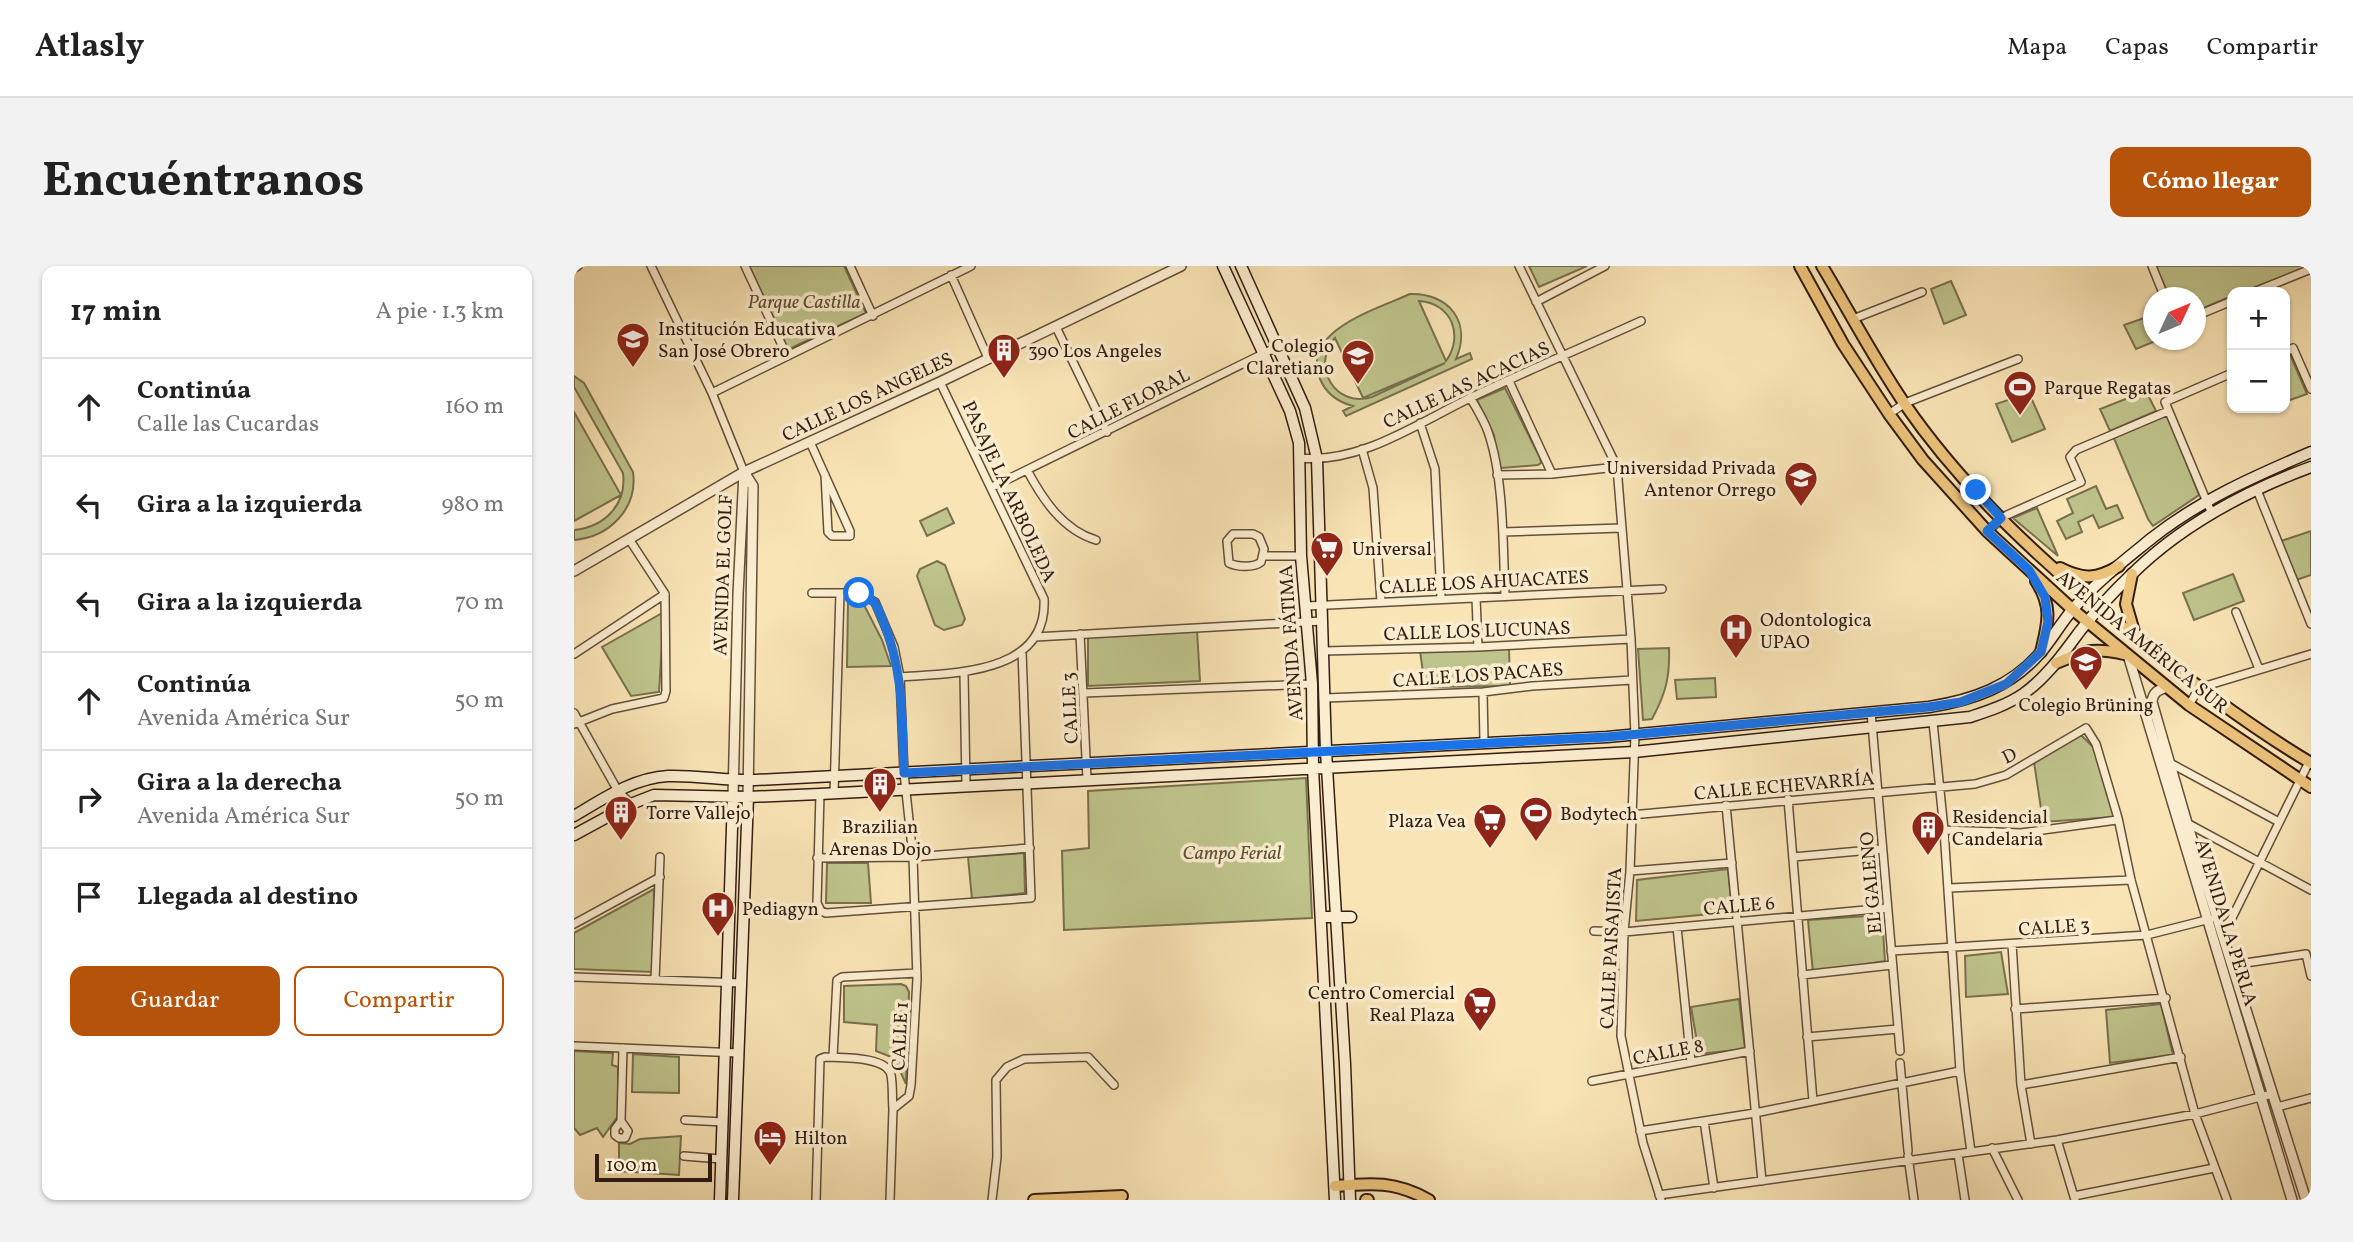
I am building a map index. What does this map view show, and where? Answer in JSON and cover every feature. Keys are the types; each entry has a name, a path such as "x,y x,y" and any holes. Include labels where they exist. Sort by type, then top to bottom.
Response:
{"main road":[{"name":"AVENIDA FÁTIMA","path":"1223,266 1265,352 1290,411 1299,443 1301,556 1312,684 1313,768 1335,1200"},
{"name":"AVENIDA FÁTIMA","path":"1241,266 1305,408 1317,459 1326,751 1345,1064 1350,1200"},
{"name":"AVENIDA AMÉRICA SUR","path":"1800,266 1843,344 1889,414 1923,460 1987,531 2072,610 2189,705 2306,784"},
{"name":"AVENIDA AMÉRICA SUR","path":"1827,267 1853,319 1905,404 1957,471 2001,518 2085,596 2199,688 2310,763"},
{"path":"574,816 618,791 668,776 748,780 1484,741 1607,737 1961,702 2006,684 2041,652 2085,596 2160,532 2242,482 2311,452"},
{"path":"574,835 631,804 654,795 748,797 820,794 1634,752 1970,718 2021,695 2056,663 2087,622 2132,574 2163,549 2212,514 2311,467"},
{"path":"2045,561 2070,573 2096,577 2119,566"},
{"path":"2029,570 2048,603 2048,622 2041,652"},
{"path":"2132,574 2126,604 2136,638"},
{"path":"2056,663 2083,651 2099,649 2128,655"},
{"path":"2041,652 2056,663"},
{"path":"1577,755 1581,743 1603,741 1607,737"},
{"path":"1552,755 1559,747 1554,738"},
{"path":"1374,748 1370,752 1369,760 1374,764"},
{"name":"AVENIDA EL GOLF","path":"720,1200 733,797"},
{"name":"AVENIDA EL GOLF","path":"733,1200 748,797"},
{"path":"1321,918 1351,917"},
{"path":"729,918 743,918"},
{"path":"1329,1064 1345,1064"},
{"path":"1335,1186 1370,1182 1393,1185 1413,1191 1429,1200"},
{"path":"1034,1200 1122,1196"}],"street":[{"path":"652,266 712,393 744,472"},
{"path":"745,266 787,356"},
{"path":"850,266 873,316"},
{"path":"712,393 971,266"},
{"name":"CALLE LOS ANGELES","path":"574,571 744,472 940,382 1181,266"},
{"path":"1497,475 1552,474 1617,467 1519,266"},
{"path":"1536,302 1605,266"},
{"path":"2152,266 2161,287"},
{"path":"2266,287 2311,269"},
{"path":"951,275 988,358"},
{"path":"1853,319 1922,292"},
{"path":"2206,313 2227,303"},
{"name":"CALLE LAS ACACIAS","path":"1300,458 1317,459 1362,449 1641,321"},
{"path":"1056,327 1107,432"},
{"name":"CALLE FLORAL","path":"992,487 1277,347"},
{"path":"2289,350 2293,348 2311,389"},
{"path":"1889,414 1905,404 2018,359"},
{"path":"2212,514 2165,402 2227,375"},
{"path":"1509,381 1552,474"},
{"name":"PASAJE LA ARBOLEDA","path":"900,677 964,673 997,664 1022,651 1035,637 1045,614 1044,599 940,382"},
{"path":"1471,397 1488,432 1497,475 1503,532 1505,596"},
{"path":"1987,531 2001,518 2081,482 2070,457 2076,450 2168,411"},
{"path":"1420,424 1435,469 1441,598"},
{"path":"810,442 825,475 850,531 850,536 832,536 828,532 825,475"},
{"path":"1362,449 1373,488 1381,602"},
{"name":"CALLE PAISAJISTA","path":"1617,467 1631,639 1635,734 1621,1036 1640,1131 1660,1198"},
{"path":"1027,470 1042,497 1070,527 1096,540"},
{"name":"AVENIDA EL GOLF","path":"744,472 754,486 748,797"},
{"name":"AVENIDA EL GOLF","path":"733,797 744,472"},
{"path":"2257,491 2311,624"},
{"path":"1503,532 1621,528"},
{"path":"1233,534 1257,535 1263,541 1264,556 1257,565 1231,565 1227,557 1227,541 1233,534"},
{"path":"629,539 666,594 664,698 575,719 618,791 631,804"},
{"path":"1264,556 1301,556"},
{"name":"CALLE LOS AHUACATES","path":"1307,606 1662,589"},
{"path":"738,594 752,593"},
{"path":"812,593 840,593 834,793"},
{"name":"CALLE 1","path":"840,593 859,593 875,602 894,647 900,677 904,773 913,857 917,973 909,1096 892,1108"},
{"path":"574,654 666,594"},
{"path":"1476,598 1478,647"},
{"path":"2236,612 2259,669"},
{"path":"1035,637 1322,621"},
{"name":"CALLE 3","path":"1080,634 1087,779"},
{"name":"CALLE LOS LUCUNAS","path":"1324,651 1631,639"},
{"path":"820,794 817,903 821,911 826,913 1031,898 1022,651"},
{"path":"2189,705 2199,688 2311,654"},
{"name":"AVENIDA LA PERLA","path":"2128,655 2176,815 2211,918 2220,927 2306,1200"},
{"path":"964,673 966,785"},
{"name":"CALLE LOS PACAES","path":"1325,698 1483,692 1632,680"},
{"path":"1084,692 1312,684"},
{"name":"AVENIDA LA PERLA","path":"2167,687 2157,690 2152,702 2292,1200"},
{"path":"1483,692 1484,741"},
{"name":"EL GALENO","path":"1871,712 1900,1051"},
{"path":"1933,722 1949,888 1960,1071 1971,1152"},
{"name":"D","path":"1940,789 1975,784 2006,775 2087,729 2096,744 2118,820"},
{"path":"2170,763 2279,822"},
{"path":"2220,927 2231,919 2279,822 2306,784 2310,763"},
{"name":"CALLE ECHEVARRÍA","path":"1631,815 1788,799 1940,789"},
{"path":"1788,799 1813,1101"},
{"path":"1726,805 1762,1181"},
{"path":"2176,815 2311,890"},
{"path":"1944,830 2021,833 2118,820 2131,880 2166,998 2195,1114 2227,1200"},
{"path":"817,858 913,857 1030,848"},
{"path":"1793,857 1882,849"},
{"path":"654,981 660,857"},
{"path":"1630,871 1732,863"},
{"path":"574,924 660,877"},
{"path":"1949,888 2131,880"},
{"name":"CALLE 6","path":"1594,931 1624,932 1887,908"},
{"name":"CALLE 3","path":"1891,951 2147,935 2211,918"},
{"path":"1677,927 1691,1062"},
{"path":"2012,944 2021,1085 2031,1144"},
{"path":"2232,965 2306,954 2311,975"},
{"path":"1802,975 1892,965"},
{"path":"833,1057 837,980 842,977 917,973"},
{"path":"574,977 741,983"},
{"path":"2015,1009 2166,998"},
{"path":"1807,1037 1898,1029"},
{"path":"574,1046 739,1053"},
{"path":"621,1121 623,1048"},
{"name":"CALLE 8","path":"1592,1081 1750,1051"},
{"path":"816,1200 820,1059 825,1057 879,1062 887,1066 891,1074 890,1200"},
{"path":"992,1200 997,1157 996,1080 1007,1067 1024,1059 1088,1057 1114,1085"},
{"path":"2021,1085 2181,1057"},
{"path":"1900,1063 1914,1200"},
{"path":"1640,1131 1755,1113 1960,1071"},
{"path":"1660,1198 1908,1155 1958,1154 2057,1140 2195,1114 2272,1094"},
{"path":"2277,1107 2311,1098"},
{"path":"685,1120 723,1122"},
{"path":"1704,1121 1714,1188"},
{"path":"2057,1140 2075,1198 2214,1168"},
{"path":"1992,1148 2018,1200"},
{"path":"1958,1154 1965,1200"},
{"path":"684,1156 721,1159"}],"green space":[{"name":"Parque Castilla","path":"748,266 844,266 866,313 787,350"},
{"path":"1529,266 1587,266 1539,287"},
{"path":"2155,266 2308,266 2256,287 2227,287 2227,298 2206,307 2206,287 2165,287"},
{"path":"1951,281 1966,315 1944,324 1931,289"},
{"path":"1410,294 1436,299 1454,312 1461,333 1456,359 1470,353 1472,359 1346,416 1343,411 1353,406 1333,396 1325,389 1320,379 1317,362 1321,347 1346,324","holes":["1419,301 1440,308 1452,322 1454,341 1446,361","1335,338 1363,398 1445,363 1372,397 1359,399 1348,397 1338,391 1326,372 1328,349"]},
{"path":"2143,318 2143,346 2136,349 2124,325"},
{"path":"2290,354 2307,394 2290,400"},
{"path":"574,376 584,383 633,472 633,485 631,498 618,519 599,533 574,540 574,530 595,524 612,512 621,495 623,473 574,387"},
{"path":"1505,388 1540,458 1541,463 1538,465 1501,468 1498,464 1494,435 1477,400"},
{"path":"2146,391 2156,411 2110,431 2100,409"},
{"name":"Parque Regatas","path":"2029,393 2045,429 2012,442 1996,404"},
{"path":"574,412 621,495 574,521"},
{"path":"2167,414 2199,495 2153,526 2113,436"},
{"path":"2096,486 2106,509 2117,505 2123,518 2099,528 2093,515 2078,522 2082,532 2066,539 2057,521 2073,513 2067,499"},
{"path":"947,508 954,523 927,536 920,521"},
{"path":"2037,508 2058,556 2013,518"},
{"path":"2311,531 2311,575 2296,580 2281,541"},
{"path":"937,561 945,565 965,619 962,625 944,630 935,625 917,576 920,569"},
{"path":"2233,574 2244,601 2194,620 2183,593"},
{"path":"848,600 862,601 882,640 891,666 847,667"},
{"path":"664,612 659,692 631,696 602,647"},
{"path":"1197,630 1200,681 1088,686 1088,634"},
{"path":"1509,647 1510,686 1425,687 1420,651"},
{"path":"1669,648 1669,668 1664,693 1652,719 1643,720 1638,649"},
{"path":"1715,678 1716,697 1677,699 1675,680"},
{"path":"2081,735 2095,749 2114,817 2043,822 2034,762"},
{"name":"Campo Ferial","path":"1306,778 1312,918 1064,930 1062,851 1089,848 1088,791"},
{"path":"1024,853 1025,893 972,899 968,857"},
{"path":"827,863 868,863 871,903 826,903"},
{"path":"1728,869 1732,912 1636,921 1637,880"},
{"path":"654,889 653,972 574,969 574,933"},
{"path":"1882,915 1885,961 1813,973 1808,920"},
{"path":"2001,952 2008,994 1966,997 1965,956"},
{"path":"844,986 906,986 909,992 906,1084 894,1058 876,1051 877,1025 844,1022"},
{"path":"1739,999 1745,1049 1699,1054 1691,1007"},
{"path":"2161,1004 2173,1055 2110,1063 2106,1010"},
{"path":"574,1051 613,1053 612,1065 618,1067 618,1116 603,1137 597,1128 580,1135 574,1128"},
{"path":"633,1054 679,1057 679,1093 632,1092"},
{"path":"681,1136 679,1175 619,1171 619,1143 630,1144 640,1139"}],"place":[{"name":"Institución Educativa San José Obrero","path":"633,369"},
{"name":"390 Los Angeles","path":"1004,380"},
{"name":"Colegio Claretiano","path":"1358,386"},
{"name":"Parque Regatas","path":"2020,417"},
{"name":"Universidad Privada Antenor Orrego","path":"1801,508"},
{"name":"Universal","path":"1327,578"},
{"name":"Odontologica UPAO","path":"1736,660"},
{"name":"Colegio Brüning","path":"2086,692"},
{"name":"Brazilian Arenas Dojo","path":"880,814"},
{"name":"Torre Vallejo","path":"621,842"},
{"name":"Bodytech","path":"1536,843"},
{"name":"Plaza Vea","path":"1490,850"},
{"name":"Residencial Candelaria","path":"1928,857"},
{"name":"Pediagyn","path":"718,938"},
{"name":"Centro Comercial Real Plaza","path":"1480,1033"},
{"name":"Hilton","path":"770,1167"}],"route":[{"path":"859,593 875,602 894,647 900,677 904,773 1484,741 1607,737 1929,707 1961,702 2006,684 2041,652 2048,622 2048,603 2029,570 1987,531 2001,518 1976,490"}]}
